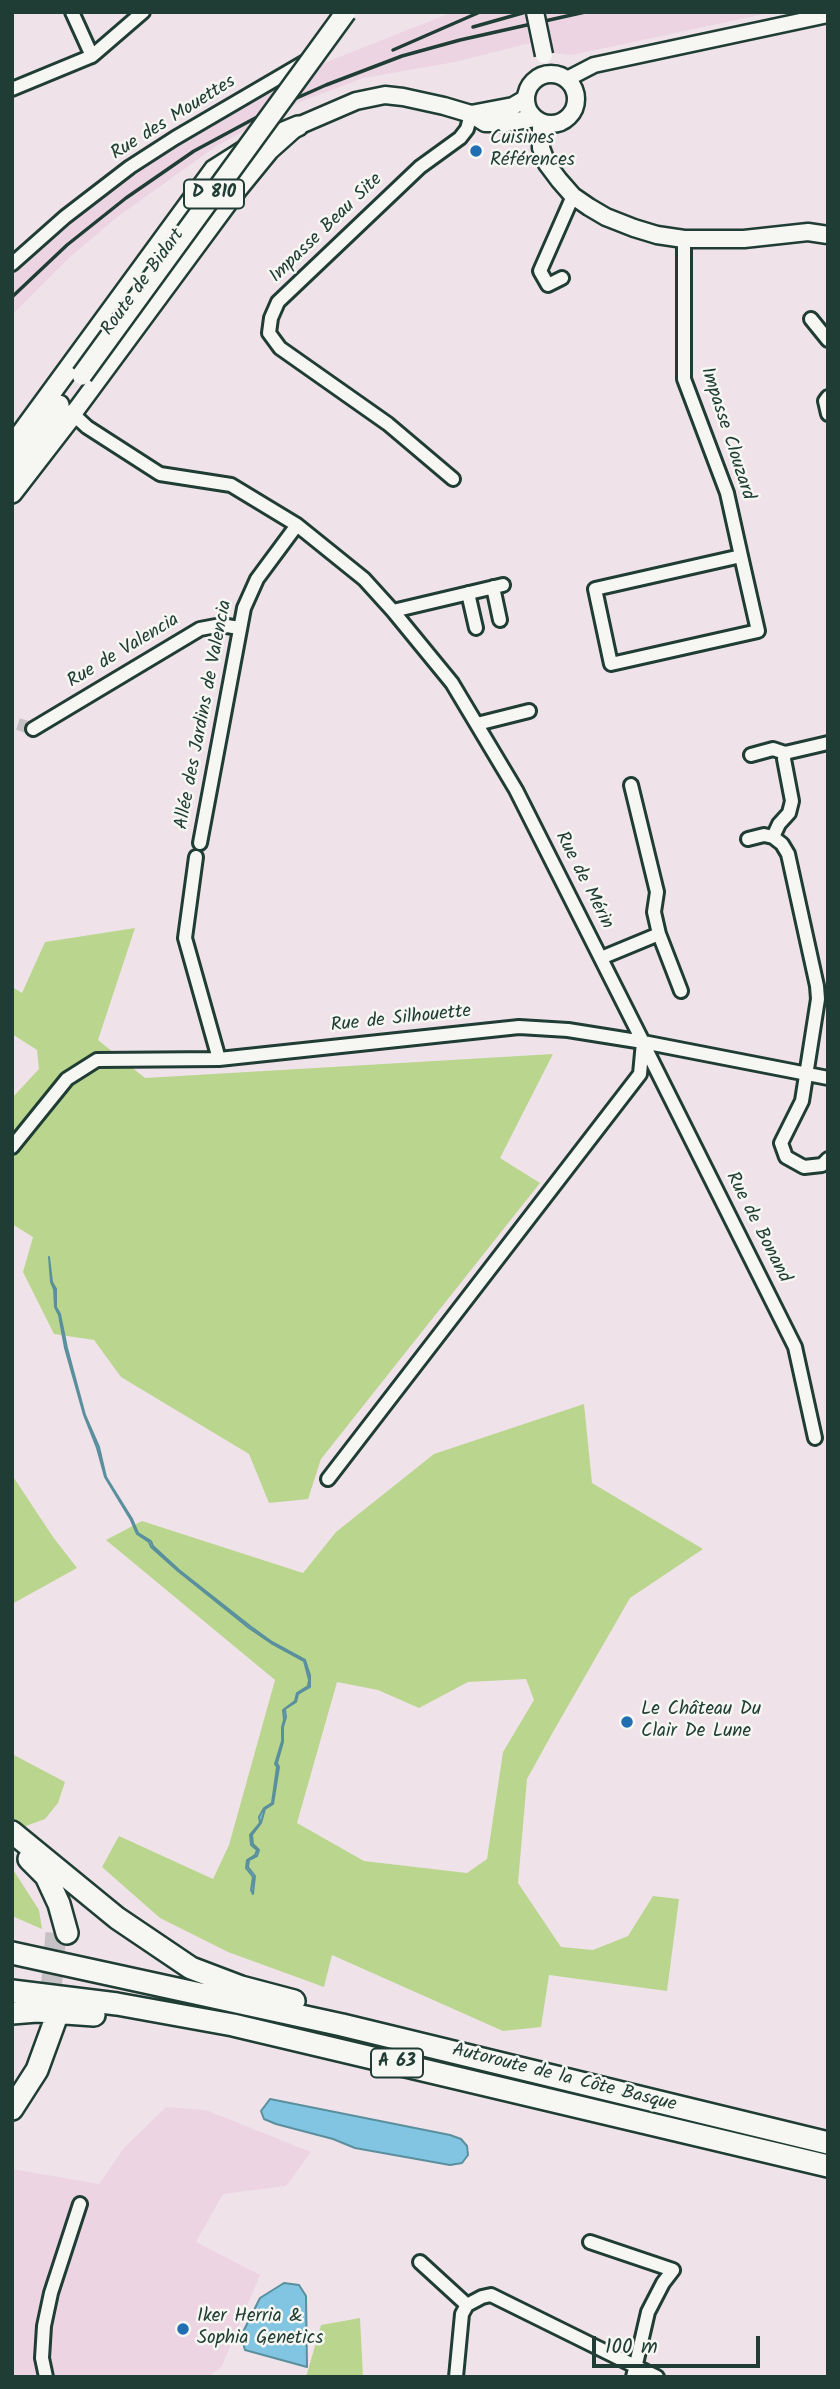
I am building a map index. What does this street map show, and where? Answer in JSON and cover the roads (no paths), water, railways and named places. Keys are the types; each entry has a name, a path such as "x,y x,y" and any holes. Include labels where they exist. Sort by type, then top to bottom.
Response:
{"highway":[{"path":"12,1832 117,1918 191,1968 241,1987 318,2008 342,2025"},
{"path":"12,1842 46,1876 59,1904 62,1933 37,1879 12,1852"},
{"name":"Autoroute de la Côte Basque","path":"12,1953 342,2025 828,2143"},
{"name":"Autoroute de la Côte Basque","path":"12,1991 117,2004 233,2025 828,2166"},
{"path":"12,2013 76,2013 208,2030 233,2025"},
{"path":"12,2094 52,2019 37,2070 12,2109"}],"main road":[{"name":"D 810","path":"12,469 346,12"},
{"path":"535,12 547,73"},
{"path":"538,120 559,123 573,112 576,94 567,79 558,74 547,73 534,79 529,85 526,106 538,120 541,148 547,164 573,196 606,217 657,235 684,239 744,239 808,232 828,235"},
{"name":"Route de Bidart","path":"73,414 239,189 270,151 298,126 356,100 376,96 402,97 471,114 485,123 538,120"},
{"name":"Route de Bidart","path":"471,114 513,106 525,99"},
{"path":"12,446 214,170 255,144 298,126"},
{"path":"12,493 73,414"}],"street":[{"path":"72,12 92,56"},
{"path":"12,89 92,56 143,12"},
{"name":"Rue des Mouettes","path":"12,264 65,217 130,167 331,47 357,12"},
{"path":"567,79 594,65 828,15"},
{"name":"Impasse Beau Site","path":"453,479 388,424 280,348 269,333 271,318 278,302 420,167 460,138 467,130 471,114"},
{"path":"562,278 548,285 540,271 573,196"},
{"name":"Impasse Clouzard","path":"684,239 684,379 727,494 758,631 611,664 595,589 741,556"},
{"path":"811,319 828,340"},
{"path":"828,397 825,401 828,414"},
{"name":"Rue de Mérin","path":"73,414 160,474 231,485 297,525 364,579 393,611 452,683 516,790 642,1042"},
{"name":"Allée des Jardins de Valencia","path":"200,844 244,608 257,579 297,525"},
{"path":"393,611 498,586 500,621"},
{"path":"468,593 476,628"},
{"name":"Rue de Valencia","path":"33,729 200,629 221,625 239,628"},
{"path":"477,724 529,711"},
{"path":"751,755 773,749 785,752 828,743"},
{"path":"773,836 789,813 792,801 785,752"},
{"path":"631,785 657,892 654,912 659,934 681,991"},
{"path":"748,839 773,836 788,854 817,986 818,999 802,1101 781,1143 786,1157 804,1167 822,1165 828,1159"},
{"path":"196,857 185,938 219,1059"},
{"path":"601,958 659,934"},
{"name":"Rue de Silhouette","path":"12,1146 67,1079 97,1060 219,1059 519,1027 568,1030 642,1042 828,1078"},
{"path":"328,1479 640,1074 642,1042"},
{"name":"Rue de Bonand","path":"642,1042 795,1347 814,1438"},
{"path":"46,2377 42,2358 44,2326 51,2293 80,2204"},
{"path":"590,2242 673,2270 648,2312 635,2372"},
{"path":"420,2262 467,2305"},
{"path":"456,2377 462,2314 467,2305 491,2295 635,2372 657,2377"}],"water":[{"path":"49,1257 52,1282 56,1289 56,1307 85,1415 99,1447 106,1477 138,1533 151,1541 179,1570 250,1626 305,1660 310,1675 310,1687 298,1694 296,1702 285,1709 283,1742 277,1763 279,1767 273,1804 265,1809 261,1823 252,1835 253,1844 259,1850 257,1856 249,1860 248,1867 255,1876 253,1894 253,1877 246,1868 247,1860 255,1855 257,1850 251,1845 250,1835 260,1823 259,1817 264,1808 272,1803 277,1767 275,1764 282,1741 283,1710 295,1701 297,1693 308,1686 304,1661 271,1643 249,1628 178,1571 151,1547 149,1542 137,1534 105,1477 84,1415 55,1307 54,1289 51,1282"},
{"path":"270,2099 450,2135 461,2139 467,2146 468,2155 462,2163 450,2165 355,2148 264,2119 261,2111"},
{"path":"284,2283 299,2285 306,2296 307,2367 245,2350 241,2336 260,2298"}],"tunnel":[{"path":"18,724 33,729"},
{"path":"49,2014 56,1933"}],"railway":[{"path":"393,50 480,12"},
{"path":"473,27 526,12"},
{"path":"12,297 67,245 126,198 194,151 272,109 402,56 585,12"}],"place":[{"name":"Cuisines Références","path":"476,151"},
{"name":"Le Château Du Clair De Lune","path":"627,1722"},
{"name":"Iker Herria & Sophia Genetics","path":"183,2329"}]}
